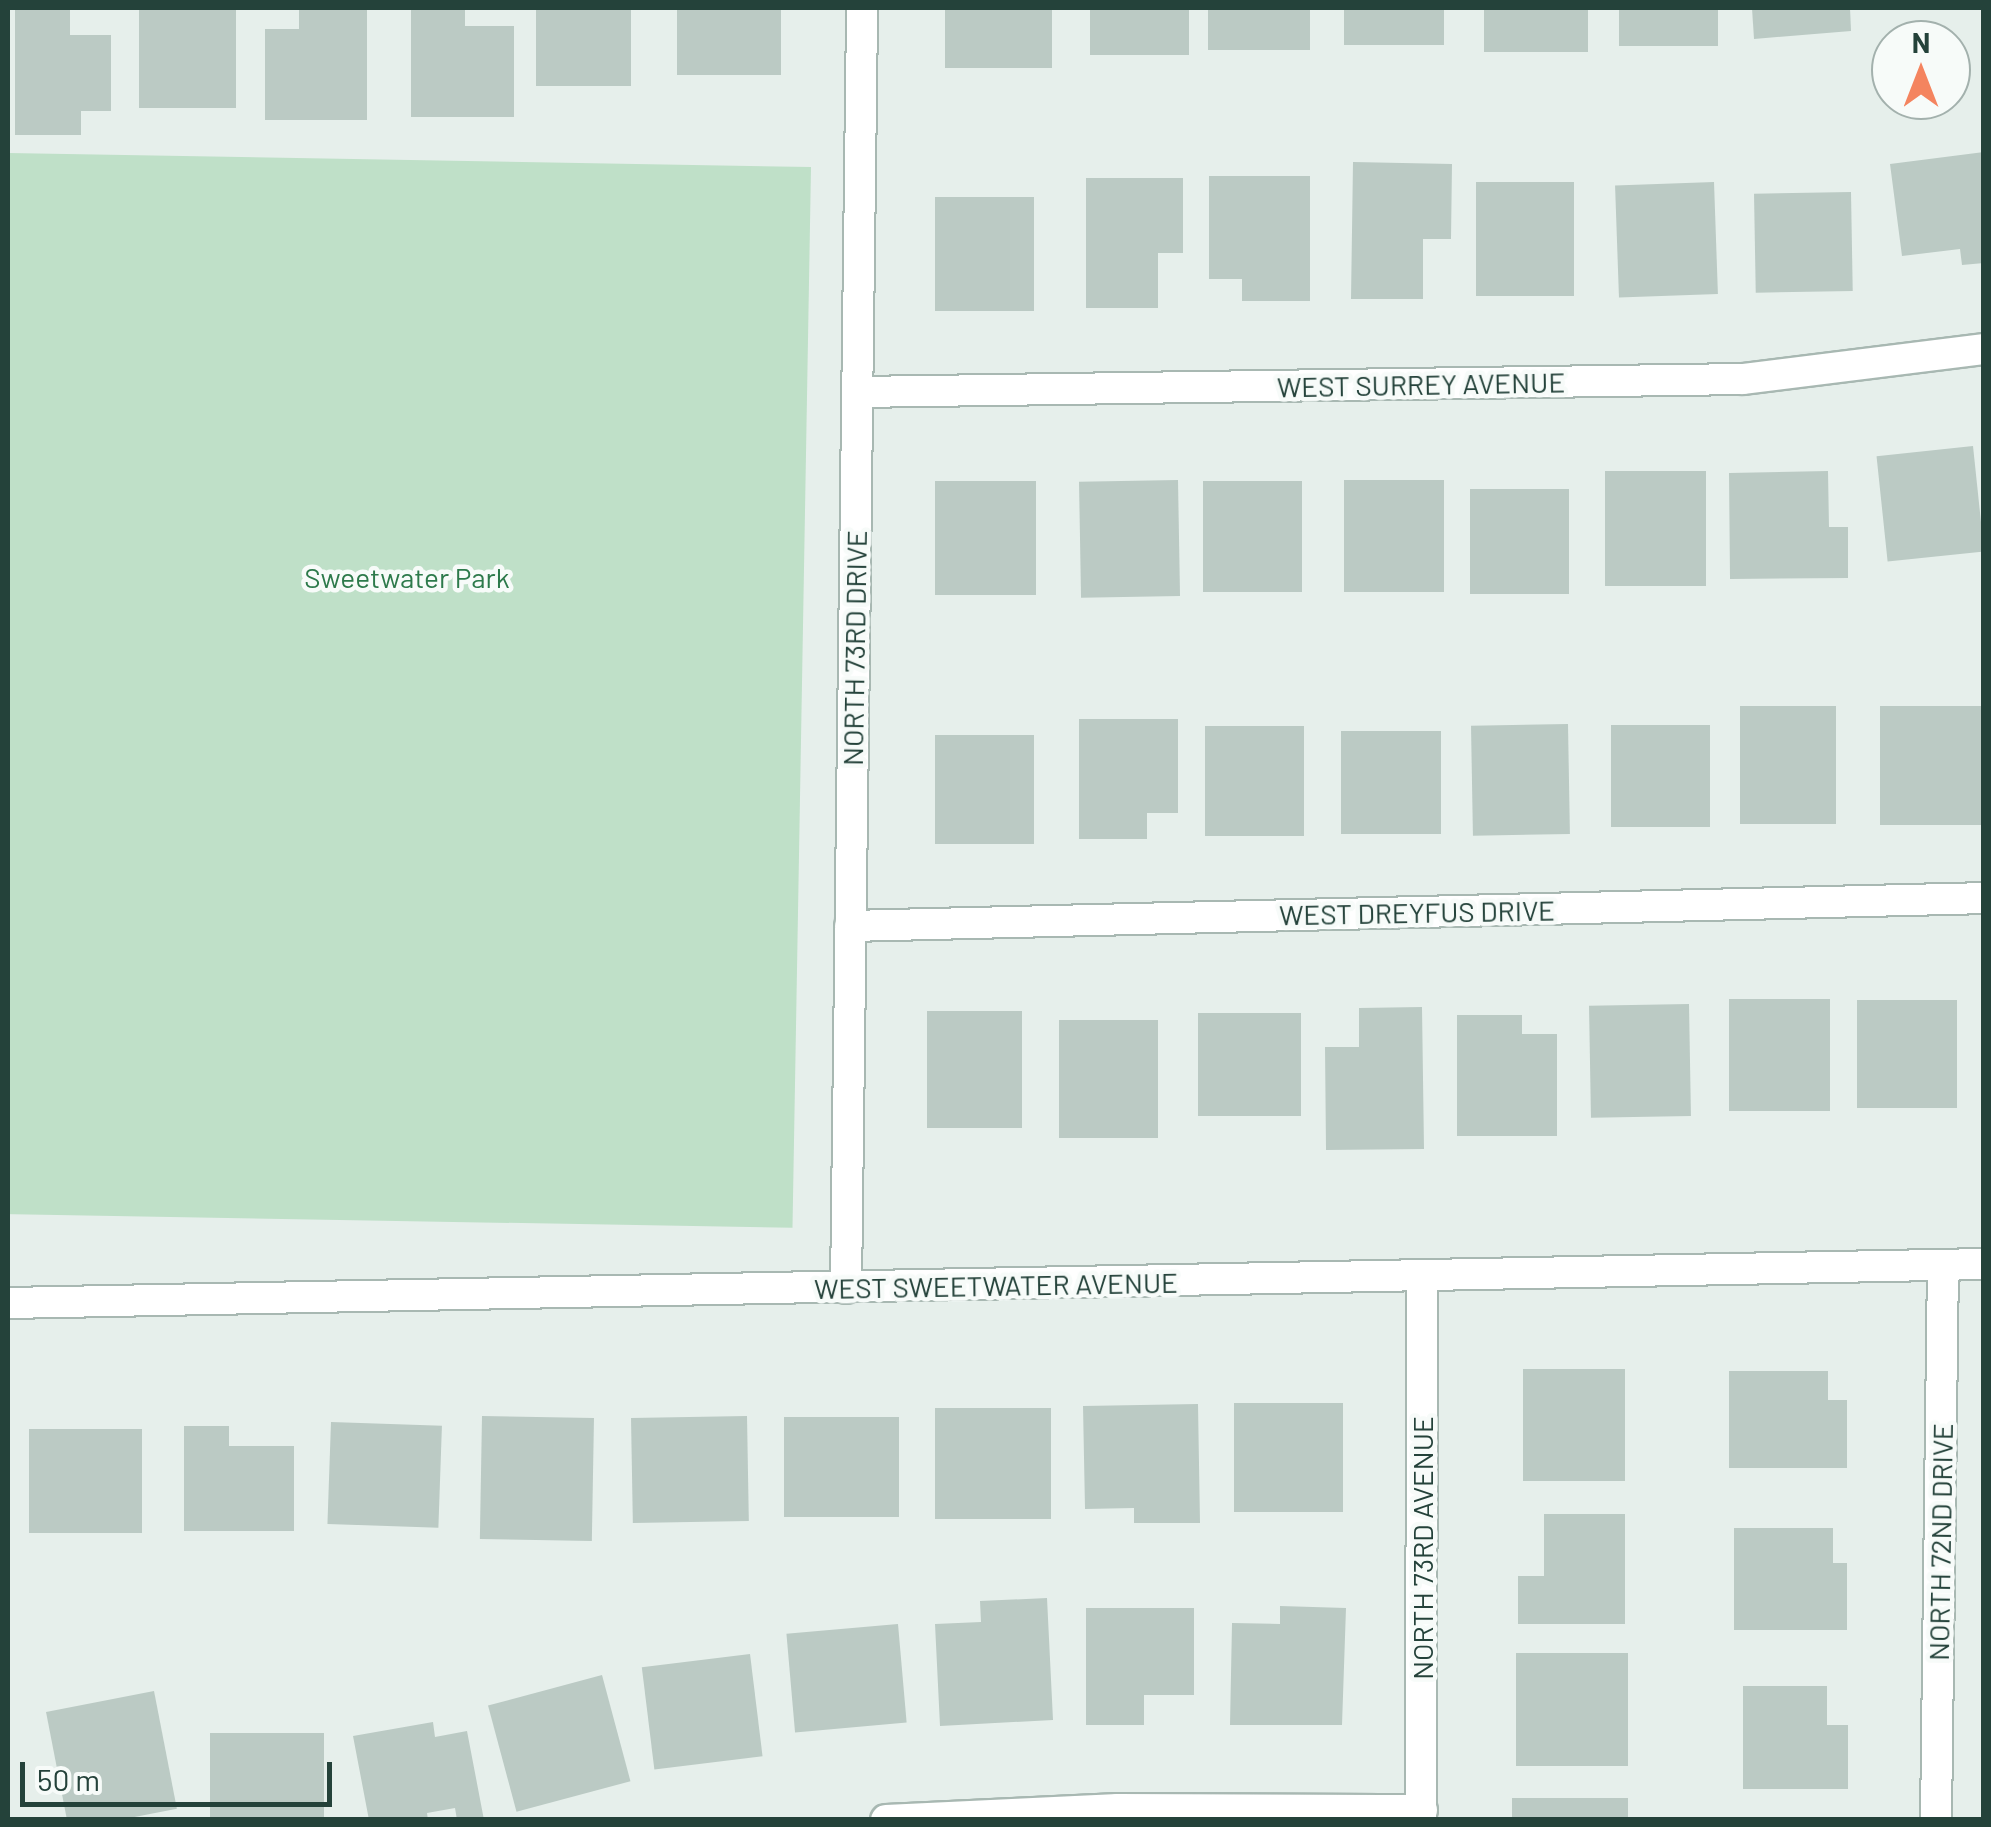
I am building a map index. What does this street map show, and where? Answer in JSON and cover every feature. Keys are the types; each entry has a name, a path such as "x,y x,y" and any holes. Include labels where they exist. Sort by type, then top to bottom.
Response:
{"street":[{"name":"NORTH 73RD DRIVE","path":"846,1288 862,8"},
{"name":"WEST SURREY AVENUE","path":"857,392 1743,379 1984,350"},
{"name":"WEST DREYFUS DRIVE","path":"850,926 1984,898"},
{"name":"WEST SWEETWATER AVENUE","path":"8,1303 1984,1264"},
{"name":"NORTH 72ND DRIVE","path":"1936,1820 1943,1265"},
{"name":"NORTH 73RD AVENUE","path":"1421,1814 1422,1276"},
{"path":"886,1820 1118,1809 1421,1814"}],"green space":[{"name":"Sweetwater Park","path":"8,153 811,167 792,1228 8,1214"}],"building":[{"path":"15,8 70,8 70,35 111,35 111,111 81,111 81,135 15,135"},
{"path":"139,8 236,8 236,108 139,108"},
{"path":"299,8 367,8 367,120 265,120 265,29 299,29"},
{"path":"411,8 465,8 465,26 514,26 514,117 411,117"},
{"path":"536,8 631,8 631,86 536,86"},
{"path":"677,8 781,8 781,75 677,75"},
{"path":"945,8 1052,8 1052,68 945,68"},
{"path":"1090,8 1189,8 1189,55 1090,55"},
{"path":"1208,8 1310,8 1310,50 1208,50"},
{"path":"1344,8 1444,8 1444,45 1344,45"},
{"path":"1484,8 1588,8 1588,52 1484,52"},
{"path":"1619,8 1718,8 1718,46 1619,46"},
{"path":"1752,8 1850,8 1851,31 1754,39"},
{"path":"1984,152 1984,263 1962,265 1960,249 1902,256 1890,164"},
{"path":"1353,162 1452,164 1451,239 1423,239 1423,299 1351,299"},
{"path":"1209,176 1310,176 1310,301 1242,301 1242,279 1209,279"},
{"path":"1086,178 1183,178 1183,253 1158,253 1158,308 1086,308"},
{"path":"1476,182 1574,182 1574,296 1476,296"},
{"path":"1714,182 1718,294 1619,297 1615,185"},
{"path":"1851,192 1853,291 1756,293 1754,194"},
{"path":"935,197 1034,197 1034,311 935,311"},
{"path":"1973,446 1984,551 1888,562 1877,456"},
{"path":"1605,471 1706,471 1706,586 1605,586"},
{"path":"1828,471 1829,527 1848,527 1848,578 1730,579 1729,473"},
{"path":"1178,480 1180,596 1081,598 1079,482"},
{"path":"1344,480 1444,480 1444,592 1344,592"},
{"path":"935,481 1036,481 1036,595 935,595"},
{"path":"1203,481 1302,481 1302,592 1203,592"},
{"path":"1470,489 1569,489 1569,594 1470,594"},
{"path":"1740,706 1836,706 1836,824 1740,824"},
{"path":"1880,706 1984,706 1984,825 1880,825"},
{"path":"1079,719 1178,719 1178,813 1147,813 1147,839 1079,839"},
{"path":"1568,724 1570,834 1473,836 1471,726"},
{"path":"1611,725 1710,725 1710,827 1611,827"},
{"path":"1205,726 1304,726 1304,836 1205,836"},
{"path":"1341,731 1441,731 1441,834 1341,834"},
{"path":"935,735 1034,735 1034,844 935,844"},
{"path":"1729,999 1830,999 1830,1111 1729,1111"},
{"path":"1857,1000 1957,1000 1957,1108 1857,1108"},
{"path":"1689,1004 1691,1116 1591,1118 1589,1006"},
{"path":"1422,1007 1424,1149 1326,1150 1325,1047 1359,1047 1359,1008"},
{"path":"927,1011 1022,1011 1022,1128 927,1128"},
{"path":"1198,1013 1301,1013 1301,1116 1198,1116"},
{"path":"1457,1015 1522,1015 1522,1034 1557,1034 1557,1136 1457,1136"},
{"path":"1059,1020 1158,1020 1158,1138 1059,1138"},
{"path":"1523,1369 1625,1369 1625,1481 1523,1481"},
{"path":"1729,1371 1828,1371 1828,1400 1847,1400 1847,1468 1729,1468"},
{"path":"1234,1403 1343,1403 1343,1512 1234,1512"},
{"path":"1198,1404 1200,1523 1134,1523 1134,1508 1085,1509 1083,1406"},
{"path":"935,1408 1051,1408 1051,1519 935,1519"},
{"path":"482,1416 594,1418 592,1541 480,1539"},
{"path":"747,1416 749,1521 633,1523 631,1418"},
{"path":"784,1417 899,1417 899,1517 784,1517"},
{"path":"331,1422 442,1426 438,1528 327,1524"},
{"path":"184,1426 229,1426 229,1446 294,1446 294,1531 184,1531"},
{"path":"29,1429 142,1429 142,1533 29,1533"},
{"path":"1544,1514 1625,1514 1625,1624 1518,1624 1518,1576 1544,1576"},
{"path":"1734,1528 1833,1528 1833,1563 1847,1563 1847,1630 1734,1630"},
{"path":"1047,1598 1053,1720 940,1726 935,1624 981,1622 980,1601"},
{"path":"1280,1606 1346,1608 1342,1725 1230,1725 1232,1623 1280,1624"},
{"path":"1086,1608 1194,1608 1194,1695 1144,1695 1144,1725 1086,1725"},
{"path":"898,1624 907,1723 795,1732 786,1634"},
{"path":"1516,1653 1628,1653 1628,1766 1516,1766"},
{"path":"750,1654 763,1756 654,1770 642,1667"},
{"path":"602,1675 630,1781 516,1812 488,1706"},
{"path":"1743,1686 1827,1686 1827,1725 1848,1725 1848,1789 1743,1789"},
{"path":"154,1691 177,1809 119,1820 67,1820 46,1712"},
{"path":"433,1722 435,1737 467,1731 484,1820 457,1820 455,1808 427,1813 428,1820 369,1820 353,1736"},
{"path":"210,1733 324,1733 324,1820 210,1820"},
{"path":"1512,1798 1628,1798 1628,1820 1512,1820"}]}
